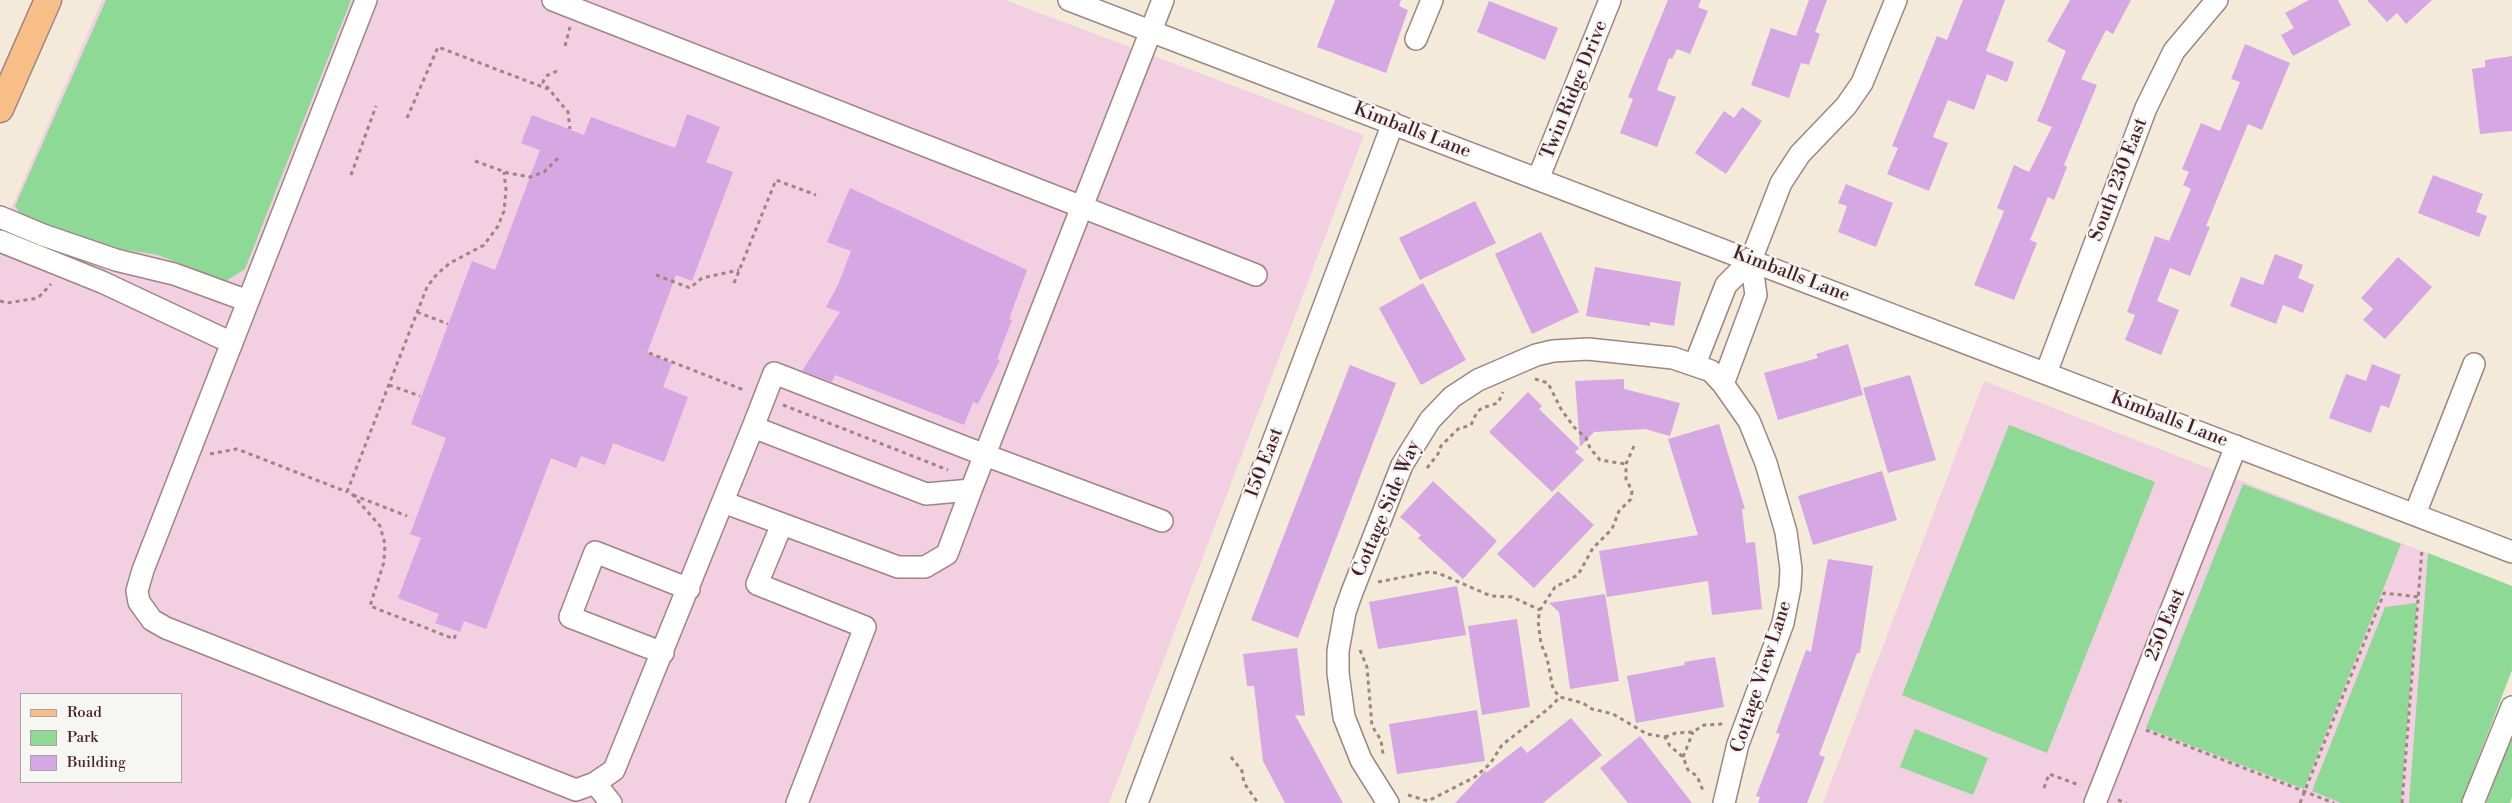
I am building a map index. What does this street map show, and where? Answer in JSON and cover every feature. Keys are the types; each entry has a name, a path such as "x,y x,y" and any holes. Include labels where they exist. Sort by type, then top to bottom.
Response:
{"main road":[{"path":"0,109 48,0"}],"street":[{"path":"366,0 140,580 137,591 144,611 152,620 166,628 576,790 595,783 614,770 663,653 774,373 1162,521"},
{"path":"554,0 1256,275"},
{"name":"Kimballs Lane","path":"1069,0 2512,552"},
{"path":"723,502 898,567 925,567 948,554 971,490 1163,0"},
{"path":"1416,39 1432,0"},
{"name":"Twin Ridge Drive","path":"1538,179 1610,0"},
{"path":"1710,373 1726,285 1751,260 1781,183 1800,154 1846,106 1862,82 1896,0"},
{"name":"South 230 East","path":"2046,373 2146,108 2174,51 2217,0"},
{"name":"150 East","path":"1137,803 1394,123"},
{"path":"0,217 43,235 116,260 174,274 248,301"},
{"path":"0,241 102,282 232,343"},
{"path":"1710,373 1756,295 1751,260"},
{"name":"Cottage Side Way","path":"1394,798 1361,760 1344,717 1338,673 1338,652 1345,612 1352,592 1395,481 1419,434 1441,408 1472,385 1507,366 1545,353 1588,349 1647,354 1710,373"},
{"path":"2415,514 2474,364"},
{"name":"Cottage View Lane","path":"1710,373 1748,420 1758,441 1786,532 1791,569 1784,623 1738,744 1714,800"},
{"path":"753,427 926,494 971,490"},
{"name":"250 East","path":"2095,803 2236,446"},
{"path":"782,524 757,584 865,627 797,803"},
{"path":"663,653 570,617 595,552 689,588"},
{"path":"2473,803 2512,707"},
{"path":"595,783 611,803"}],"path":[{"path":"565,46 572,20"},
{"path":"407,118 438,47 548,89 556,95 568,112 570,129"},
{"path":"548,89 543,82 546,76 557,71"},
{"path":"351,175 376,106"},
{"path":"475,161 504,172 530,177 544,172 559,157"},
{"path":"347,492 427,287 436,274 450,263 484,245 498,226 504,211 504,172"},
{"path":"734,283 776,180 816,196"},
{"path":"656,275 690,288 702,278 740,270"},
{"path":"0,301 7,303 38,298 54,281"},
{"path":"417,312 448,324"},
{"path":"649,353 948,470"},
{"path":"1532,378 1540,379 1548,384 1561,410 1574,427 1586,438 1590,448 1600,460 1626,464"},
{"path":"389,384 420,396"},
{"path":"1424,472 1438,454 1441,446 1458,430 1472,425 1477,412 1482,408 1498,403 1504,391"},
{"path":"1634,446 1626,464 1626,479 1632,492 1631,499 1618,511 1612,529 1593,548 1578,575 1555,587 1540,610 1538,620 1541,644 1547,658 1553,689 1560,697 1583,703 1592,709 1613,714 1646,734 1665,737 1676,733 1693,732"},
{"path":"202,455 237,449 407,516"},
{"path":"352,494 380,526 385,544 384,562 370,606 454,639 456,634"},
{"path":"2402,803 2422,549"},
{"path":"1373,585 1379,581 1429,572 1438,573 1491,596 1512,597 1540,610"},
{"path":"2300,803 2384,593 2419,598"},
{"path":"1359,647 1367,667 1372,726 1381,740 1383,759"},
{"path":"1394,798 1428,801 1475,777 1490,764 1502,745 1548,709 1560,697"},
{"path":"1683,757 1687,742 1693,732 1704,725 1724,724 1731,719"},
{"path":"2142,729 2334,803"},
{"path":"1665,737 1670,746 1683,757 1688,770 1697,776 1714,800"},
{"path":"1231,757 1242,771 1244,783 1258,803"}],"shaded area":[{"path":"102,0 1005,0 1364,135 1109,803 0,803 0,234"},
{"path":"1984,381 2512,586 2512,670 2461,803 1823,803"}],"green space":[{"path":"106,0 351,0 245,269 226,281 158,255 103,246 22,216 15,206"},
{"path":"2009,425 2155,482 2047,753 1902,695"},
{"path":"2243,484 2401,544 2304,789 2146,728"},
{"path":"2428,553 2512,586 2512,670 2461,803 2409,803"},
{"path":"2417,603 2401,803 2341,803 2312,791 2385,607"},
{"path":"1915,729 1988,758 1973,795 1900,767"},
{"path":"2512,735 2512,797 2510,803 2486,803"}],"building":[{"path":"1335,0 1401,0 1399,6 1408,10 1386,73 1317,47"},
{"path":"1668,0 1701,0 1698,7 1708,11 1690,54 1677,49 1672,59 1669,58 1657,90 1676,97 1657,147 1620,133 1633,99 1628,97"},
{"path":"1809,0 1827,0 1815,32 1820,34 1809,65 1801,63 1789,98 1751,85 1771,28 1796,36"},
{"path":"1963,0 2005,0 1986,51 2014,62 2007,82 1987,74 1974,110 1948,100 1933,137 1948,143 1929,191 1887,174 1898,148 1892,146 1937,36 1947,40"},
{"path":"2070,0 2131,0 2113,34 2106,30 2081,79 2097,85 2064,165 2067,167 2054,200 2048,197 2030,240 2037,243 2014,300 1974,285 2004,211 1997,208 2014,165 2029,172 2052,127 2037,121 2066,51 2047,41"},
{"path":"2309,0 2338,0 2351,25 2293,56 2281,35 2294,28 2285,13"},
{"path":"2367,0 2432,0 2406,24 2397,13 2387,22"},
{"path":"1489,1 1558,28 1545,60 1477,32"},
{"path":"2245,44 2290,63 2262,130 2248,124 2206,226 2210,227 2190,276 2170,268 2157,301 2179,310 2161,355 2125,340 2135,315 2127,312 2155,236 2169,241 2191,189 2183,185 2189,172 2182,169 2201,123 2220,131 2240,82 2231,79"},
{"path":"2512,56 2512,131 2480,134 2472,69 2485,67 2485,60"},
{"path":"1742,107 1762,121 1726,174 1695,153 1724,111 1734,118"},
{"path":"687,114 720,127 706,162 733,172 692,281 676,275 647,353 672,363 663,387 688,397 664,462 613,443 605,465 581,456 576,468 551,458 486,629 464,621 460,632 435,623 439,614 398,598 421,538 410,534 446,438 411,424 472,261 495,270 540,150 521,143 532,115 584,135 591,117 675,148"},
{"path":"2433,175 2483,194 2476,212 2487,216 2479,237 2418,213"},
{"path":"1846,184 1893,203 1876,247 1838,232 1847,206 1838,203"},
{"path":"850,188 1027,270 1009,319 1012,320 997,359 1000,360 978,404 973,402 964,425 835,375 832,382 802,371 840,312 826,307 838,285 851,251 827,242"},
{"path":"1475,201 1496,243 1420,280 1399,238"},
{"path":"1541,232 1579,312 1532,334 1495,254"},
{"path":"2275,254 2303,265 2298,278 2314,285 2303,313 2283,305 2276,324 2230,306 2241,277 2263,285"},
{"path":"2398,257 2432,287 2385,339 2363,320 2373,309 2361,298"},
{"path":"1595,267 1681,282 1674,326 1650,322 1650,326 1586,316"},
{"path":"1423,283 1466,360 1421,385 1379,308"},
{"path":"1848,344 1863,395 1778,420 1764,373 1818,358 1816,354"},
{"path":"2372,364 2401,375 2389,408 2381,405 2371,433 2329,418 2346,374 2366,381"},
{"path":"1350,365 1396,383 1298,638 1251,620"},
{"path":"1910,375 1936,460 1888,473 1863,388"},
{"path":"1624,379 1624,389 1680,403 1670,436 1645,429 1594,432 1580,447 1575,381"},
{"path":"1528,392 1542,406 1539,409 1579,448 1575,452 1584,460 1552,492 1489,432"},
{"path":"1719,424 1745,509 1742,509 1746,543 1755,542 1762,609 1712,615 1708,581 1607,597 1599,551 1698,535 1668,439"},
{"path":"1882,471 1897,520 1813,545 1798,496"},
{"path":"1433,481 1497,541 1463,579 1418,538 1421,535 1400,517"},
{"path":"1558,491 1594,525 1534,588 1497,554"},
{"path":"1828,559 1873,566 1860,653 1857,653 1819,755 1825,757 1807,803 1758,803 1760,797 1756,796 1780,734 1776,733 1806,650 1811,652"},
{"path":"1457,586 1466,635 1378,649 1369,602"},
{"path":"1605,594 1619,681 1570,689 1559,612 1549,603"},
{"path":"1517,619 1530,707 1482,715 1468,626"},
{"path":"1297,648 1305,716 1295,715 1343,803 1285,803 1263,761 1254,686 1247,686 1243,654"},
{"path":"1715,657 1724,707 1636,723 1627,676 1685,665 1684,662"},
{"path":"1477,710 1485,761 1397,774 1389,724"},
{"path":"1571,718 1602,755 1543,803 1455,803 1486,770 1486,773 1521,746 1527,753"},
{"path":"1640,736 1692,803 1628,803 1600,768"}]}
